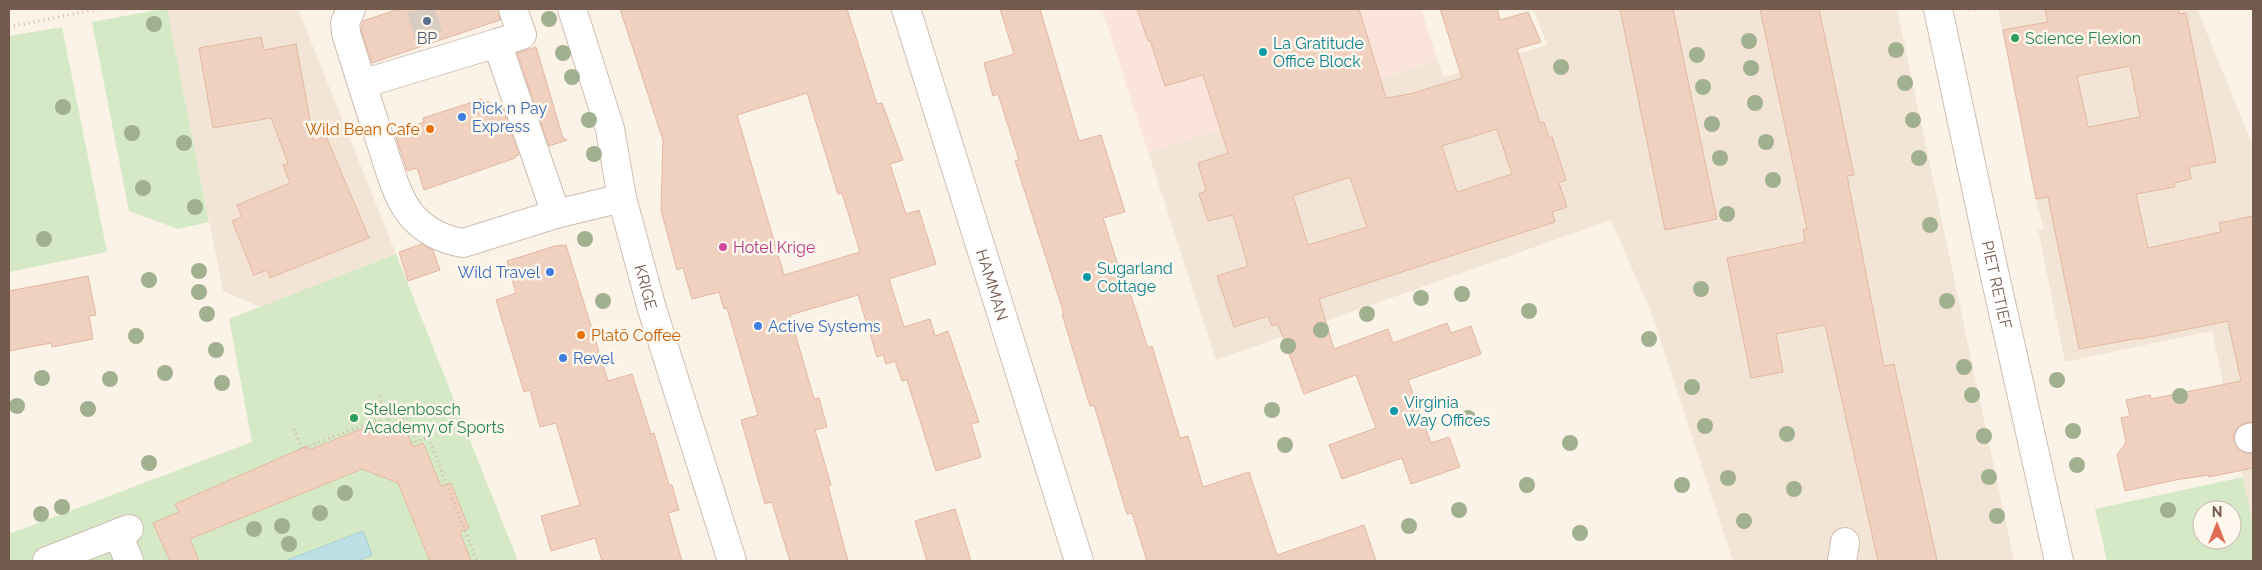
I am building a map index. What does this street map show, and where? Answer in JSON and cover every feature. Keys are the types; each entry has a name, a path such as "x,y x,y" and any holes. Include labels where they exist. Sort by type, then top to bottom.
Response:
{"street":[{"path":"351,9 345,23 346,33 390,170 412,216 430,231 448,241 463,243 556,214 622,198"},
{"path":"362,84 434,52 497,43 522,35 513,9"},
{"name":"KRIGE","path":"572,9 610,129 622,198 652,309 732,561"},
{"name":"HAMMAN","path":"906,9 1079,561"},
{"name":"PIET RETIEF","path":"1938,9 1989,250 2059,561"},
{"path":"497,43 556,214"},
{"path":"47,561 123,531 128,561"}],"path":[{"path":"9,27 98,9"},
{"path":"1969,10 1977,9"},
{"path":"379,396 390,423"},
{"path":"294,429 302,449 378,419 382,426 407,416 416,442 428,437 477,561"}],"shaded area":[{"path":"167,9 298,9 396,254 260,307 223,291"},
{"path":"1102,9 1421,9 1438,60 1148,152"},
{"path":"1533,9 1897,9 2014,561 1733,561 1651,312 1611,220 1216,360 1148,152 1438,60 1443,77 1543,46 1547,44"},
{"path":"1998,9 2197,9 2253,146 2253,526 2212,331 2065,362 2038,230 2044,229 2037,205"}],"green space":[{"path":"167,9 209,222 178,229 129,211 92,22"},
{"path":"62,27 107,252 9,272 9,36"},
{"name":"Stellenbosch Academy of Sports","path":"396,254 518,561 9,561 9,534 252,442 229,319"},
{"path":"2243,477 2253,526 2253,561 2107,561 2095,509"}],"water":[{"path":"363,531 372,555 357,561 285,561"}],"building":[{"path":"399,9 498,9 500,20 372,63 361,30 363,21"},
{"path":"620,9 847,9 877,104 882,103 903,160 890,164 906,214 919,210 936,264 889,279 904,327 930,319 935,336 948,331 979,422 971,424 981,457 936,471 907,380 902,381 895,361 886,364 883,355 877,357 858,295 790,315 814,399 819,398 827,427 815,430 831,485 828,486 848,561 790,561 772,502 765,504 741,420 758,415 727,308 724,309 719,292 692,299 683,268 677,270 661,210 663,140","holes":["807,93 838,194 842,193 860,252 784,275 737,115"]},
{"path":"1000,9 1040,9 1079,141 1101,135 1125,212 1103,218 1127,294 1130,293 1148,348 1152,346 1180,438 1188,436 1203,487 1249,472 1277,555 1364,525 1376,561 1147,561 1132,513 1127,514 1094,405 1090,406 1062,314 1064,314 1015,161 1019,160 998,94 993,96 984,63 1014,54"},
{"path":"1137,9 1359,9 1386,98 1410,94 1462,78 1440,9 1497,9 1500,20 1528,12 1541,42 1517,49 1540,123 1544,122 1549,138 1552,137 1566,180 1559,183 1567,207 1552,212 1555,222 1319,299 1334,349 1388,329 1393,343 1447,323 1451,333 1471,326 1481,354 1408,380 1431,443 1449,437 1460,467 1411,484 1402,458 1342,479 1329,445 1376,428 1356,375 1304,394 1278,324 1272,326 1268,316 1234,327 1217,276 1248,266 1233,215 1208,221 1199,194 1206,191 1198,163 1228,153 1203,75 1165,86 1150,40 1148,41","holes":["1497,129 1512,174 1457,192 1442,146","1350,177 1367,227 1308,245 1293,196"]},
{"path":"1620,9 1673,9 1717,219 1665,230"},
{"path":"1760,9 1819,9 1854,175 1847,176 1884,366 1894,364 1937,561 1878,561 1825,325 1776,334 1783,372 1751,378 1727,258 1805,242 1803,230 1807,229"},
{"path":"2045,9 2178,9 2179,14 2186,13 2216,162 2189,167 2191,179 2174,183 2175,187 2136,194 2148,248 2221,232 2219,223 2253,216 2253,422 2245,423 2238,427 2234,434 2234,441 2238,449 2245,453 2253,453 2253,468 2209,477 2209,475 2175,480 2125,491 2117,455 2126,442 2121,418 2130,416 2126,400 2150,395 2151,399 2241,381 2228,321 2079,349 2048,197 2036,199 2003,30 2048,22","holes":["2130,66 2140,117 2088,127 2077,76"]},
{"path":"261,37 264,50 296,44 314,141 326,136 369,238 270,278 267,270 254,275 232,221 242,217 237,205 290,183 283,165 288,163 271,118 213,128 199,48"},
{"path":"536,47 563,138 567,140 549,146 517,53"},
{"path":"482,99 503,109 519,155 424,190 417,168 407,171 396,137 406,134 404,129 424,122 423,118"},
{"path":"422,244 433,250 440,270 408,281 399,252"},
{"path":"566,245 608,381 632,374 651,434 654,433 669,485 672,485 679,510 668,513 682,561 602,561 595,538 551,551 541,516 580,505 556,423 540,427 530,390 524,392 496,300 516,293 507,261 555,246"},
{"path":"88,276 96,315 89,316 93,339 52,347 51,343 9,351 9,291"},
{"path":"403,422 413,447 423,443 441,486 451,483 469,528 460,532 471,561 430,561 398,483 362,469 190,539 199,561 170,561 153,523 179,512 175,504 307,446 309,450 376,423 379,432"},
{"path":"955,509 971,561 927,561 915,521"}],"tunnel":[{"path":"421,9 431,44"}],"place":[{"name":"BP","path":"427,21"},
{"name":"Science Flexion","path":"2015,38"},
{"name":"La Gratitude Office Block","path":"1263,52"},
{"name":"Pick n Pay Express","path":"462,117"},
{"name":"Wild Bean Cafe","path":"430,129"},
{"name":"Hotel Krige","path":"723,247"},
{"name":"Wild Travel","path":"550,272"},
{"name":"Sugarland Cottage","path":"1087,277"},
{"name":"Active Systems","path":"758,326"},
{"name":"Platō Coffee","path":"581,335"},
{"name":"Revel","path":"563,358"},
{"name":"Virginia Way Offices","path":"1394,411"},
{"name":"Stellenbosch Academy of Sports","path":"354,418"}]}
